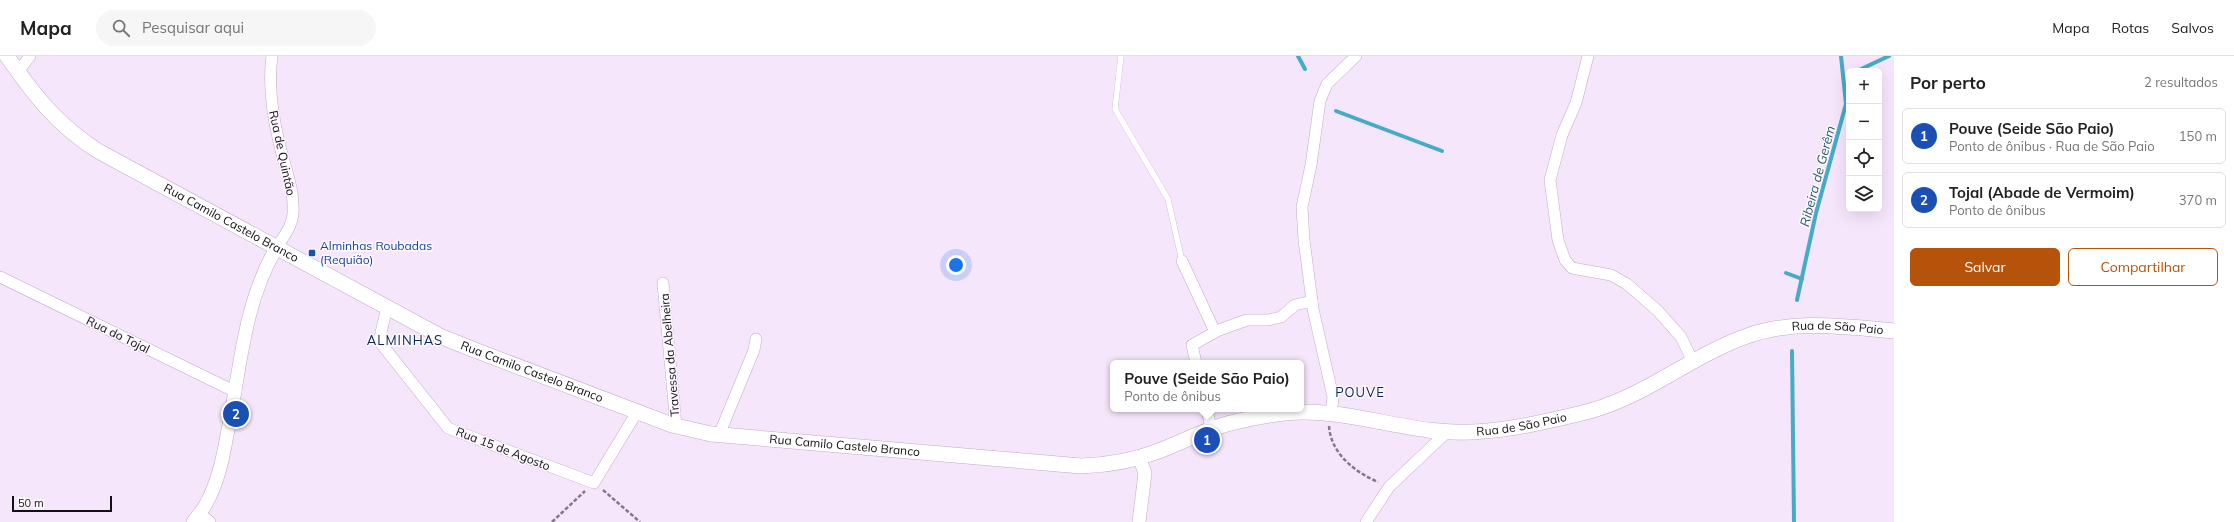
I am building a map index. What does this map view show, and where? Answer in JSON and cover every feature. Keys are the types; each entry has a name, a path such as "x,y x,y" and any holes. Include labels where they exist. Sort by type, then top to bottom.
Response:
{"main road":[{"name":"Rua Camilo Castelo Branco","path":"7,56 52,116 79,139 98,151 442,337 676,426 719,435 1069,466 1093,466 1139,457"},
{"name":"Rua de São Paio","path":"1139,457 1212,429 1263,416 1311,412 1448,432 1501,431 1582,414 1632,396 1693,362 1740,339 1776,329 1818,326 1894,331"}],"street":[{"path":"18,72 30,56"},
{"name":"Rua de Quintão","path":"272,56 269,91 292,198 293,215 287,232 277,247"},
{"path":"1331,414 1333,397 1312,301 1304,240 1302,207 1311,165 1320,101 1327,84 1356,56"},
{"path":"1588,56 1576,103 1562,135 1550,180 1558,240 1565,260 1572,268 1611,275 1627,284 1658,311 1681,337 1693,362"},
{"path":"210,522 196,518 207,503 221,467 236,392 244,340 257,292 270,258 277,247"},
{"path":"1182,261 1215,332"},
{"name":"Rua do Tojal","path":"0,277 236,392"},
{"name":"Travessa da Abelheira","path":"663,283 676,426"},
{"path":"1195,360 1192,345 1215,332 1247,320 1268,320 1281,317 1295,306 1312,301"},
{"name":"Rua 15 de Agosto","path":"387,307 379,342 448,428 594,483"},
{"path":"719,435 754,350 756,339"},
{"path":"594,483 637,412"},
{"path":"1208,412 1212,429"},
{"path":"1366,522 1389,487 1448,432"},
{"path":"1139,457 1145,473 1139,522"}],"lane":[{"path":"1121,56 1115,109 1168,199 1182,261"}],"path":[{"path":"1331,414 1330,434 1338,453 1369,478 1389,487"},
{"path":"552,522 594,483 640,522"}],"waterway":[{"path":"1298,56 1305,69"},
{"name":"Ribeira de Gerêm","path":"1797,300 1816,213 1846,104 1841,56"},
{"path":"1863,68 1889,56"},
{"path":"1336,111 1442,151"},
{"path":"1786,273 1802,279"},
{"name":"Ribeira de Gerêm","path":"1792,351 1794,522"}],"place":[{"name":"Alminhas Roubadas (Requião)","path":"312,253"},
{"name":"Tojal (Abade de Vermoim)","path":"236,414"},
{"name":"Pouve (Seide São Paio)","path":"1207,440"}],"district":[{"name":"ALMINHAS","path":"405,340"},
{"name":"POUVE","path":"1360,392"}]}
